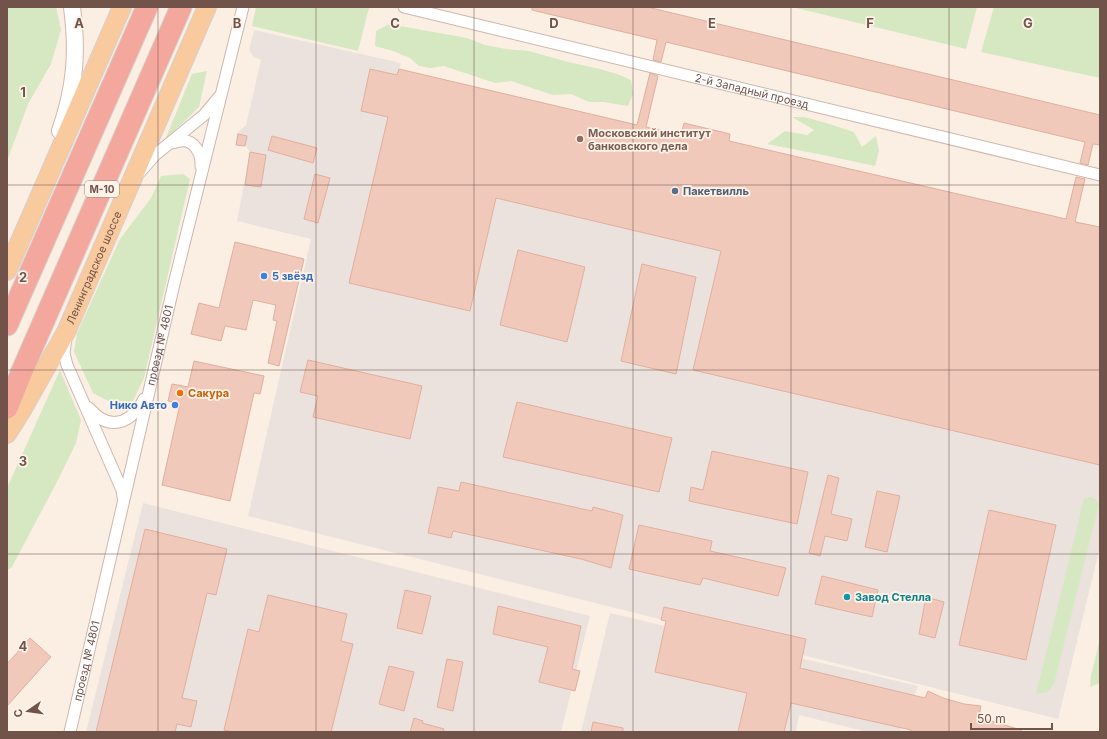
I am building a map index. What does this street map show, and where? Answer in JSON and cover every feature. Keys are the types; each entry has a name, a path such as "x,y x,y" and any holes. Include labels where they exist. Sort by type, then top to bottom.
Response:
{"highway":[{"name":"М-10","path":"7,325 147,7"},
{"name":"М-10","path":"7,408 181,7"}],"main road":[{"path":"7,272 122,7"},
{"name":"Ленинградское шоссе","path":"7,434 66,332 207,7"}],"street":[{"path":"35,208 67,111 74,76 76,53 72,7"},
{"name":"проезд № 4801","path":"70,732 174,284 243,7"},
{"name":"2-й Западный проезд","path":"404,7 1100,176"},
{"path":"131,183 155,155 204,114 221,95"},
{"path":"168,144 182,141 188,142 195,147 199,153 201,161 201,175"},
{"path":"66,332 64,353 67,365 122,490 124,500"},
{"path":"83,400 95,415 105,421 115,423 124,421 139,409 151,386"}],"shaded area":[{"path":"254,30 401,63 399,69 681,135 684,123 730,134 729,141 1100,227 1100,547 1058,719 248,516 311,239 237,221 250,152 246,146 236,144 237,133 246,125 261,60 254,57 249,50"},
{"path":"143,503 590,616 561,732 86,732"},
{"path":"610,613 918,686 900,732 867,732 799,715 796,732 581,732"}],"green space":[{"path":"7,7 56,7 61,30 51,64 28,104 7,161"},
{"path":"256,7 369,8 358,51 252,26"},
{"path":"792,7 977,7 966,49"},
{"path":"994,7 1100,7 1100,78 981,52"},
{"path":"389,24 467,38 485,45 529,51 600,69 631,80 633,94 628,106 603,102 589,102 571,94 553,95 511,81 495,83 444,66 430,68 419,66 410,58 375,46 376,31"},
{"path":"207,71 199,107 165,140 192,74"},
{"path":"792,117 804,117 854,132 862,147 876,136 879,151 875,166 767,144 785,131 807,135 814,130"},
{"path":"183,174 190,179 144,378 133,401 118,406 93,393 74,352 77,333 120,239 151,198 161,176"},
{"path":"60,370 81,420 76,443 12,567 7,570 7,488"},
{"path":"1089,497 1095,499 1099,504 1054,684 1048,692 1036,694 1084,499"},
{"path":"1100,639 1100,683 1090,687 1091,675"}],"building":[{"path":"532,7 647,7 1100,115 1100,145 1093,144 1088,165 1080,163 1085,142 666,42 661,62 653,60 657,40 532,10"},
{"path":"370,69 397,75 399,69 637,125 650,73 658,76 646,127 681,135 684,123 730,134 729,141 1066,219 1076,177 1085,179 1075,222 1100,227 1100,465 693,370 721,251 496,198 470,311 349,283 388,117 361,111"},
{"path":"238,134 247,136 245,146 236,145"},
{"path":"272,136 317,148 313,163 268,150"},
{"path":"250,152 266,155 261,187 245,185"},
{"path":"315,174 330,178 318,223 304,219"},
{"name":"5 звёзд","path":"235,242 304,259 279,366 268,363 277,321 273,320 276,305 253,300 246,330 225,326 221,341 191,334 199,303 219,308"},
{"path":"518,250 585,267 567,342 500,325"},
{"path":"642,264 696,277 676,374 621,361"},
{"path":"308,360 422,386 410,439 313,417 318,396 300,392"},
{"path":"194,361 264,376 260,394 254,393 230,501 162,485 180,404 168,401 172,384 188,387"},
{"path":"517,402 672,438 659,492 503,457"},
{"path":"712,451 808,472 797,524 689,501 691,487 703,490"},
{"path":"828,475 839,478 831,514 852,519 847,541 825,536 820,556 809,553"},
{"path":"461,482 592,511 593,507 623,515 611,568 581,559 453,531 451,538 428,533 438,487 459,491"},
{"path":"877,491 900,496 887,552 865,547"},
{"path":"989,510 1056,525 1026,660 959,645"},
{"path":"639,525 712,541 710,551 786,568 778,596 703,578 700,585 629,569"},
{"path":"145,529 227,549 216,595 207,593 182,698 197,701 191,727 177,724 175,732 96,732"},
{"name":"Завод Стелла","path":"822,576 878,590 872,617 815,604"},
{"path":"405,590 431,596 422,634 397,628"},
{"path":"268,595 347,614 341,641 353,644 331,732 232,732 224,730 248,629 259,632"},
{"path":"926,597 944,602 935,638 919,634"},
{"path":"498,606 581,626 572,669 580,671 575,691 539,682 548,647 493,634"},
{"path":"664,607 806,639 800,668 925,698 928,691 943,698 964,704 981,706 979,717 1021,730 1021,732 910,732 911,730 791,703 784,732 738,732 747,693 655,672 666,621 661,620"},
{"path":"30,638 51,657 7,706 7,664"},
{"path":"447,659 463,662 453,711 437,707"},
{"path":"389,666 414,672 404,711 379,704"},
{"path":"414,718 423,721 422,723 444,729 443,732 410,732"},
{"path":"593,722 623,728 623,732 591,732"}],"place":[{"name":"Московский институт банковского дела","path":"580,139"},
{"name":"Пакетвилль","path":"675,191"},
{"name":"5 звёзд","path":"264,276"},
{"name":"Сакура","path":"180,393"},
{"name":"Нико Авто","path":"175,405"},
{"name":"Завод Стелла","path":"847,597"}]}
